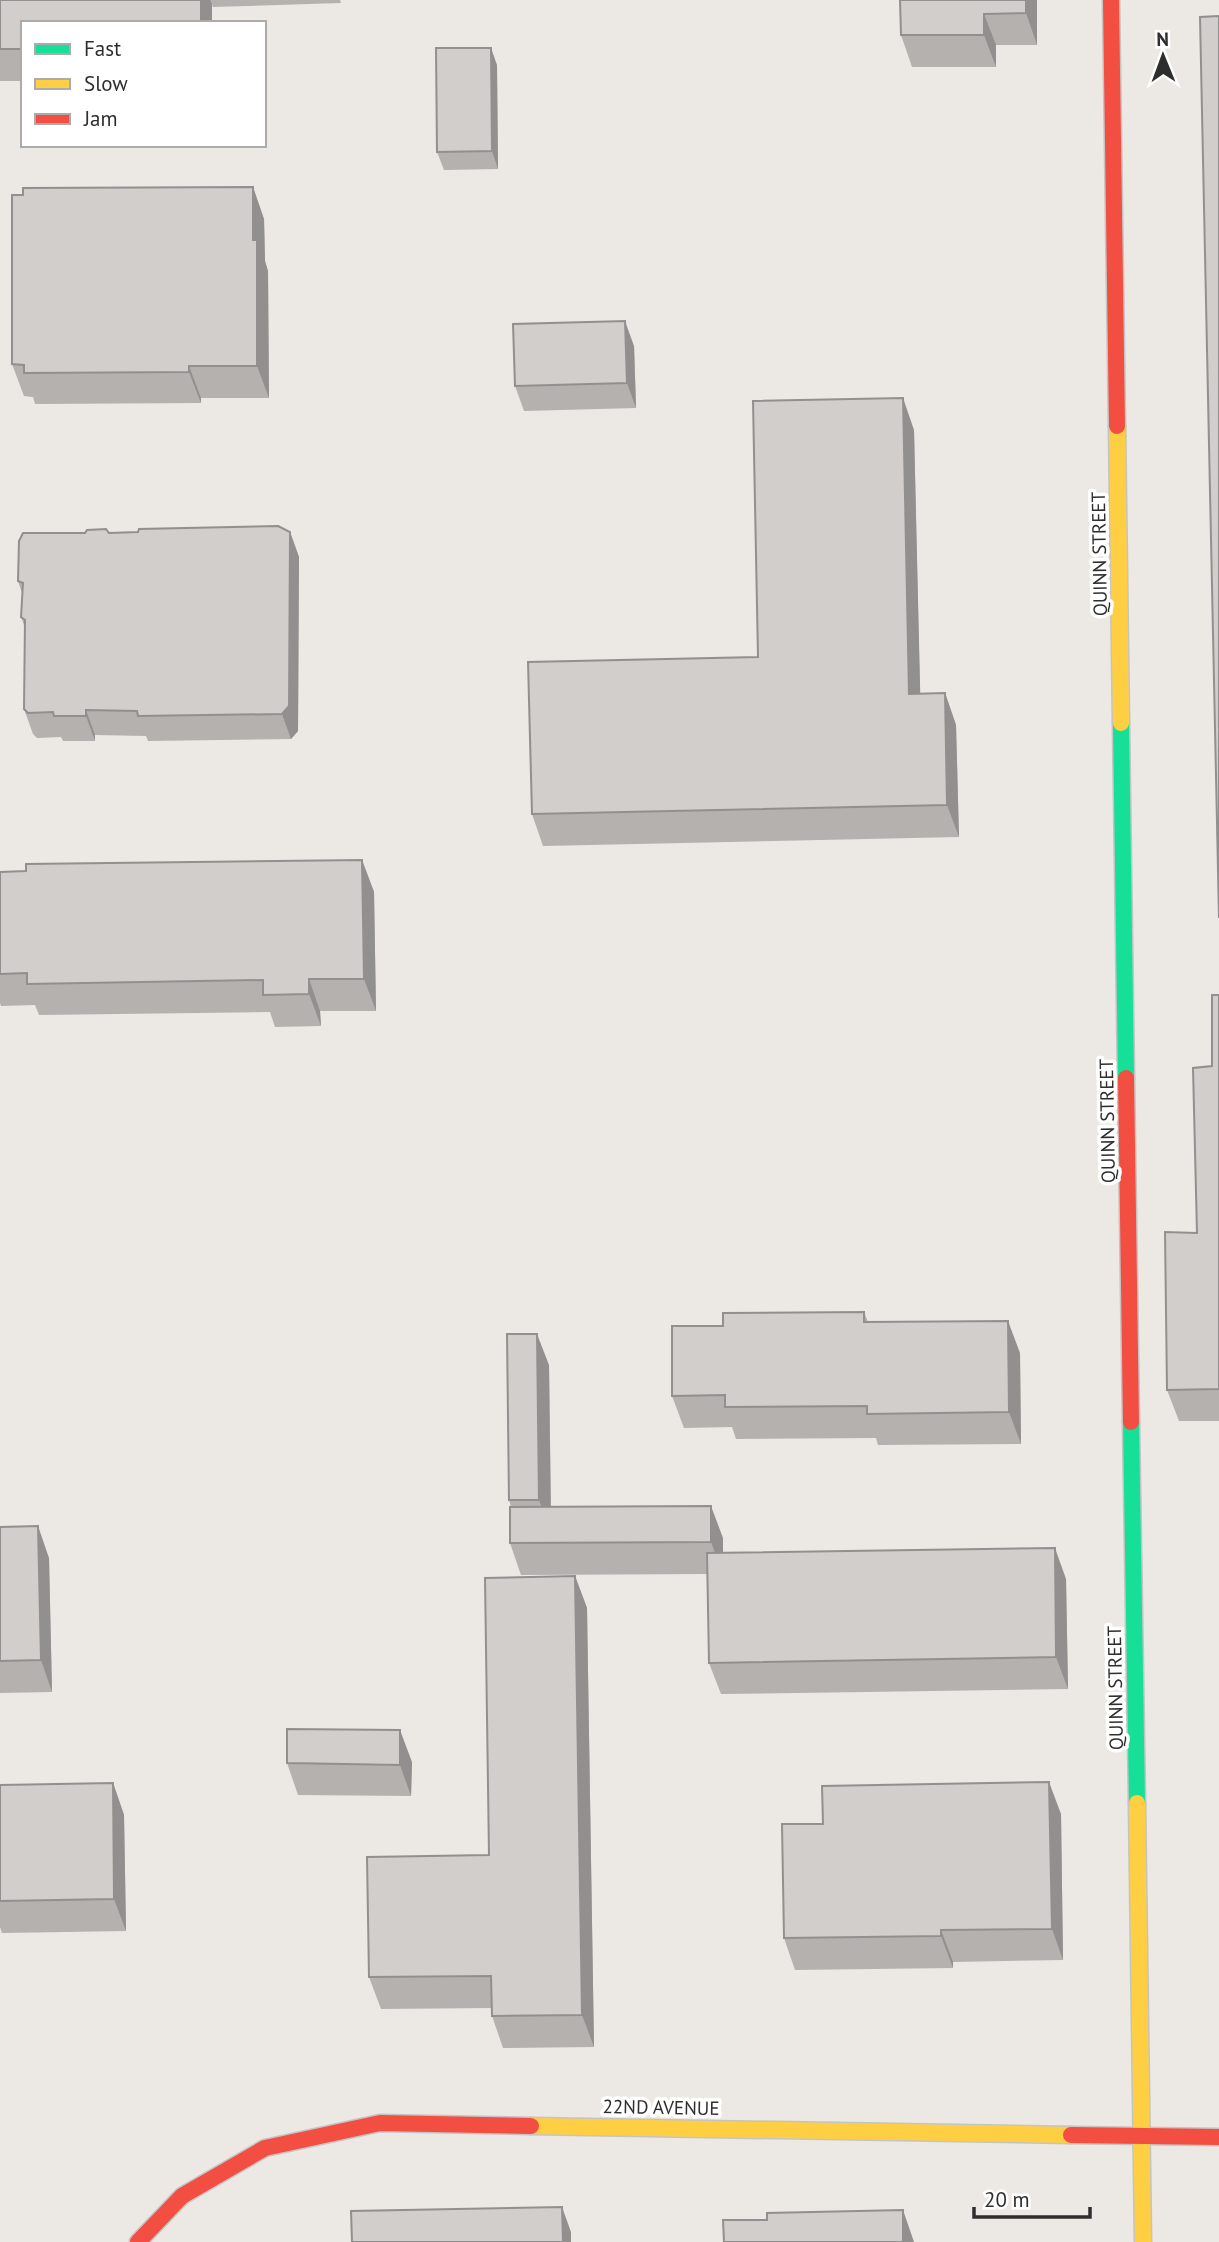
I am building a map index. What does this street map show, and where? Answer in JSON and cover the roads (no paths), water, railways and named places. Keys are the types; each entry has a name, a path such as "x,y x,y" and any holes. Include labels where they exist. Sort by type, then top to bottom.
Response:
{"street":[{"name":"QUINN STREET","path":"1111,0 1143,2242"},
{"name":"22ND AVENUE","path":"138,2242 182,2196 265,2148 380,2123 1219,2137"}]}
